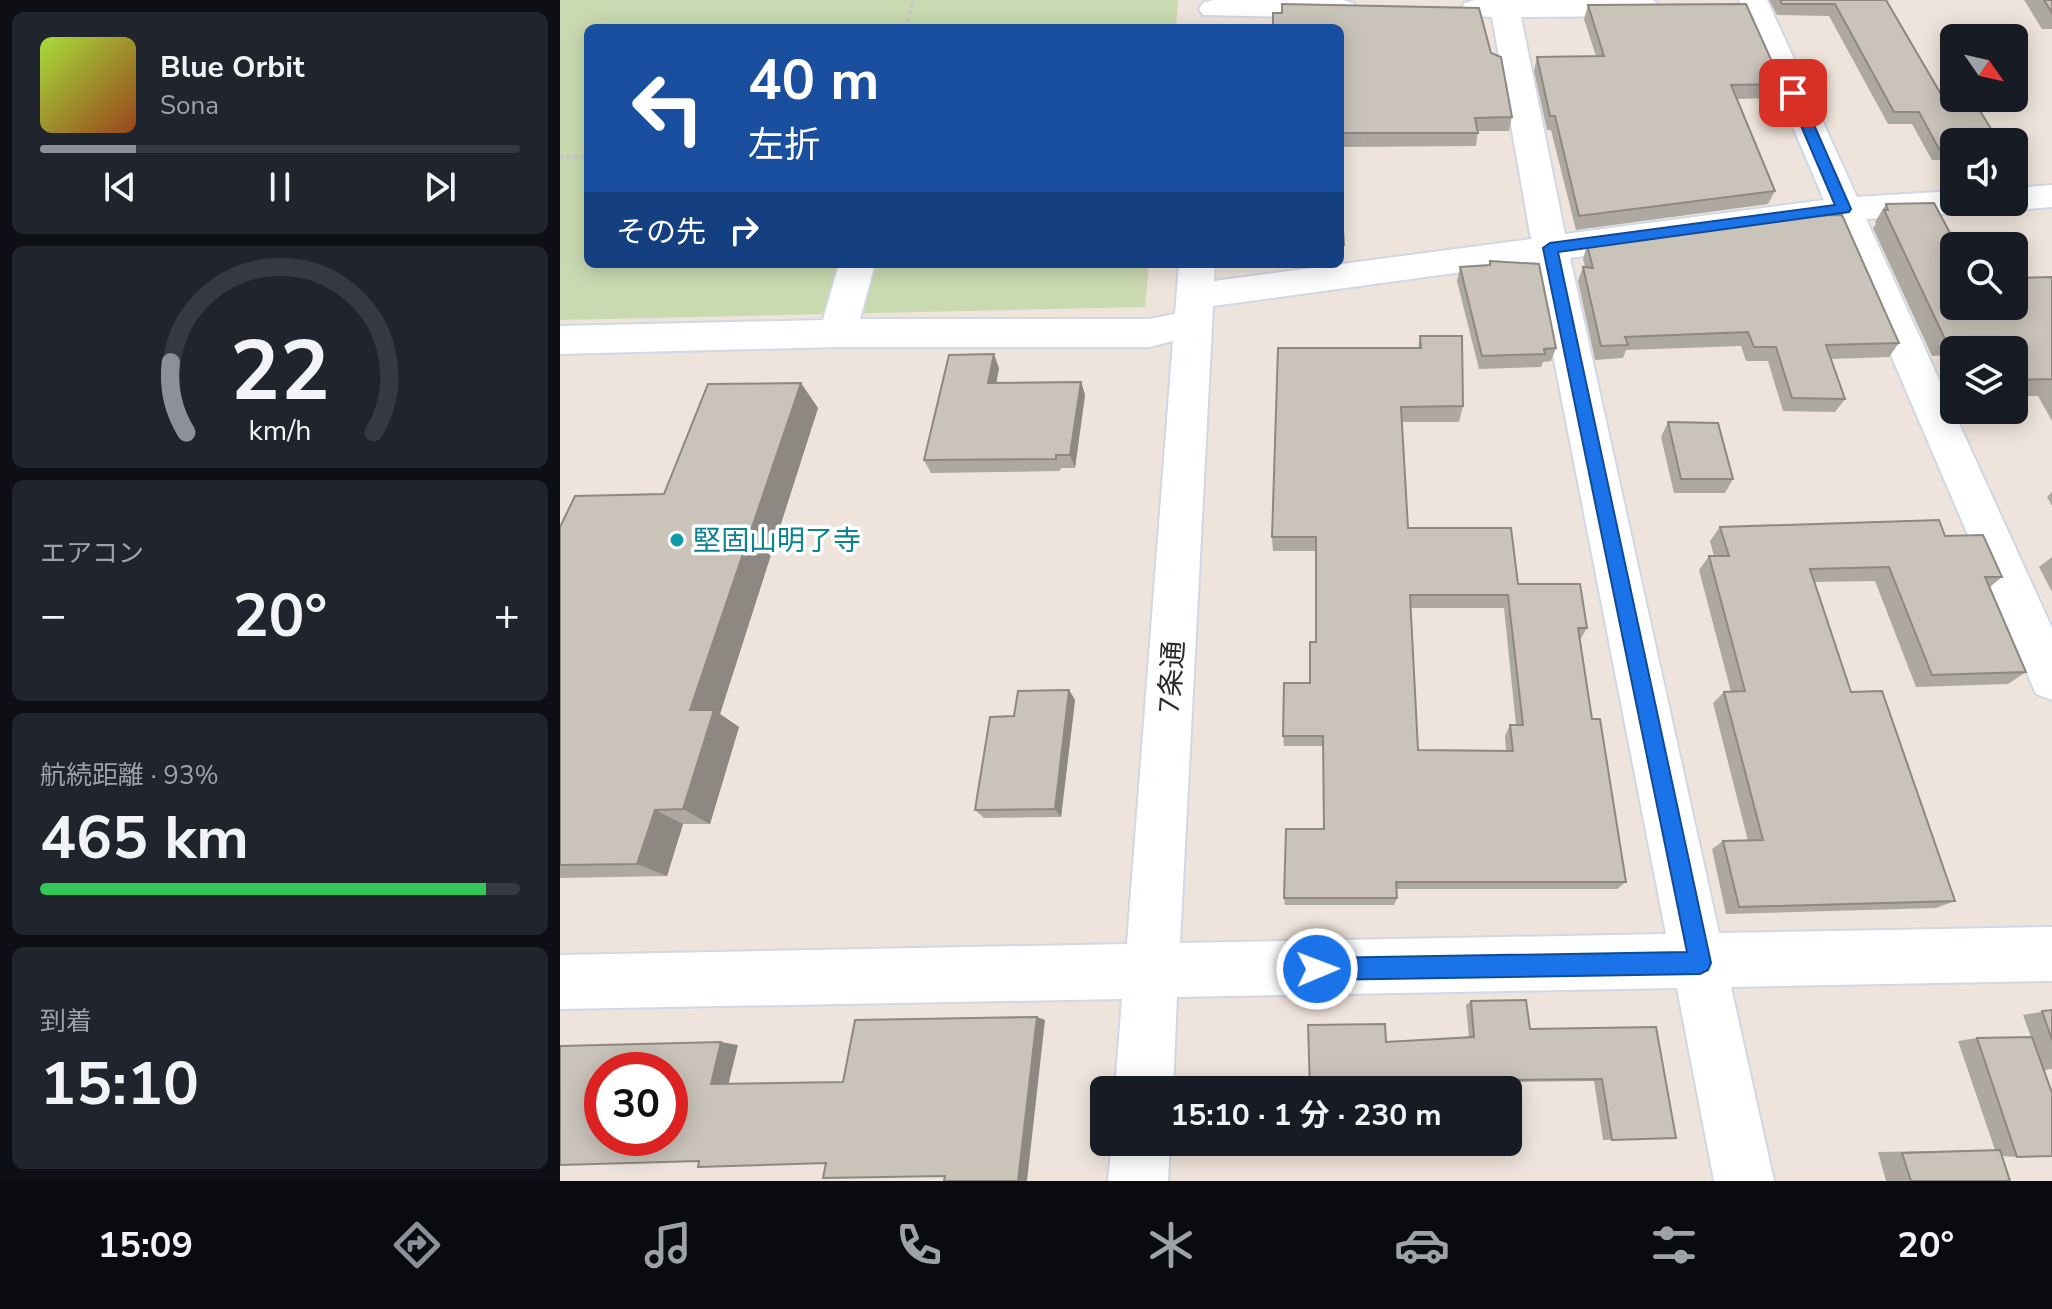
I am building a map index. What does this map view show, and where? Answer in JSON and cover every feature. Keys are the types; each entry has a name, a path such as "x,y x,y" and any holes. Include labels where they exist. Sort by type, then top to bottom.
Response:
{"street":[{"path":"1504,4 1550,248 1744,1181"},
{"path":"1444,9 1504,4 1677,7"},
{"path":"1744,4 1844,209 2052,679"},
{"path":"1213,12 1369,9"},
{"path":"2028,198 2052,196"},
{"path":"560,340 838,333 1149,333 1194,294 1844,209 1940,203"},
{"path":"838,333 856,268"},
{"name":"7条通","path":"1145,1076 1194,294"},
{"path":"560,982 2052,954"},
{"path":"1138,1181 1140,1156"}],"path":[{"path":"906,24 914,0"},
{"path":"560,157 584,157"}],"green space":[{"path":"560,0 1178,0 1176,24 584,24 584,268 1149,268 1145,307 560,320"}],"building":[{"path":"1780,0 1886,0 1940,92 1940,112 1981,112 1990,128 1940,128 1939,149 1919,112 1894,112 1835,4 1782,4"},
{"path":"2044,0 2052,0 2052,13"},
{"path":"1282,4 1479,8 1491,53 1501,57 1512,117 1475,118 1478,133 1344,133 1344,24 1273,24 1273,13 1282,13"},
{"path":"1746,4 1782,84 1731,85 1775,191 1579,216 1555,116 1550,116 1537,57 1604,56 1588,5"},
{"path":"1934,203 1950,232 1940,232 1940,320 2028,320 2028,278 2052,277 2052,379 2028,380 2028,336 1944,336 1884,210 1888,210 1886,204"},
{"path":"1842,215 1899,343 1826,345 1845,399 1792,398 1776,347 1754,347 1748,332 1625,337 1628,345 1601,346 1583,267 1593,268 1587,245 1805,216"},
{"path":"1490,261 1539,264 1556,348 1544,349 1545,354 1482,356 1460,267 1490,265"},
{"path":"1420,336 1462,336 1463,406 1401,407 1408,528 1511,528 1518,584 1580,584 1587,628 1578,628 1592,719 1600,719 1626,882 1396,882 1397,898 1284,898 1286,829 1324,829 1323,736 1283,736 1284,683 1310,683 1310,642 1316,642 1316,537 1272,537 1278,348 1421,348","holes":["1410,595 1508,595 1523,725 1510,725 1513,751 1418,750"]},
{"path":"994,354 988,383 1081,382 1070,455 1056,455 1056,459 924,460 949,355"},
{"path":"801,383 690,710 714,710 683,809 655,810 637,864 560,865 560,527 575,496 664,494 708,384"},
{"path":"1668,422 1718,423 1733,479 1681,479"},
{"path":"1939,520 1945,536 1983,535 2002,577 1985,577 2026,672 1932,675 1889,567 1810,569 1851,692 1882,691 1955,901 1739,907 1723,841 1763,840 1724,692 1745,691 1709,556 1729,556 1720,527"},
{"path":"1069,690 1055,809 975,810 990,717 1014,716 1018,691"},
{"path":"1526,1000 1530,1029 1656,1027 1676,1138 1612,1140 1602,1079 1310,1076 1308,1025 1385,1024 1386,1042 1474,1037 1471,1001"},
{"path":"2052,1010 2052,1040 2042,1011"},
{"path":"1037,1017 1018,1181 944,1181 945,1176 823,1178 826,1163 698,1167 699,1161 560,1165 560,1046 721,1042 711,1084 843,1082 855,1020"},
{"path":"2032,1037 2052,1093 2052,1156 2017,1157 1977,1038"},
{"path":"2000,1150 2010,1181 1911,1181 1902,1153"}],"place":[{"name":"堅固山明了寺","path":"677,540"}],"route":[{"path":"1317,969 1700,963 1550,248 1844,209 1793,93"}]}
